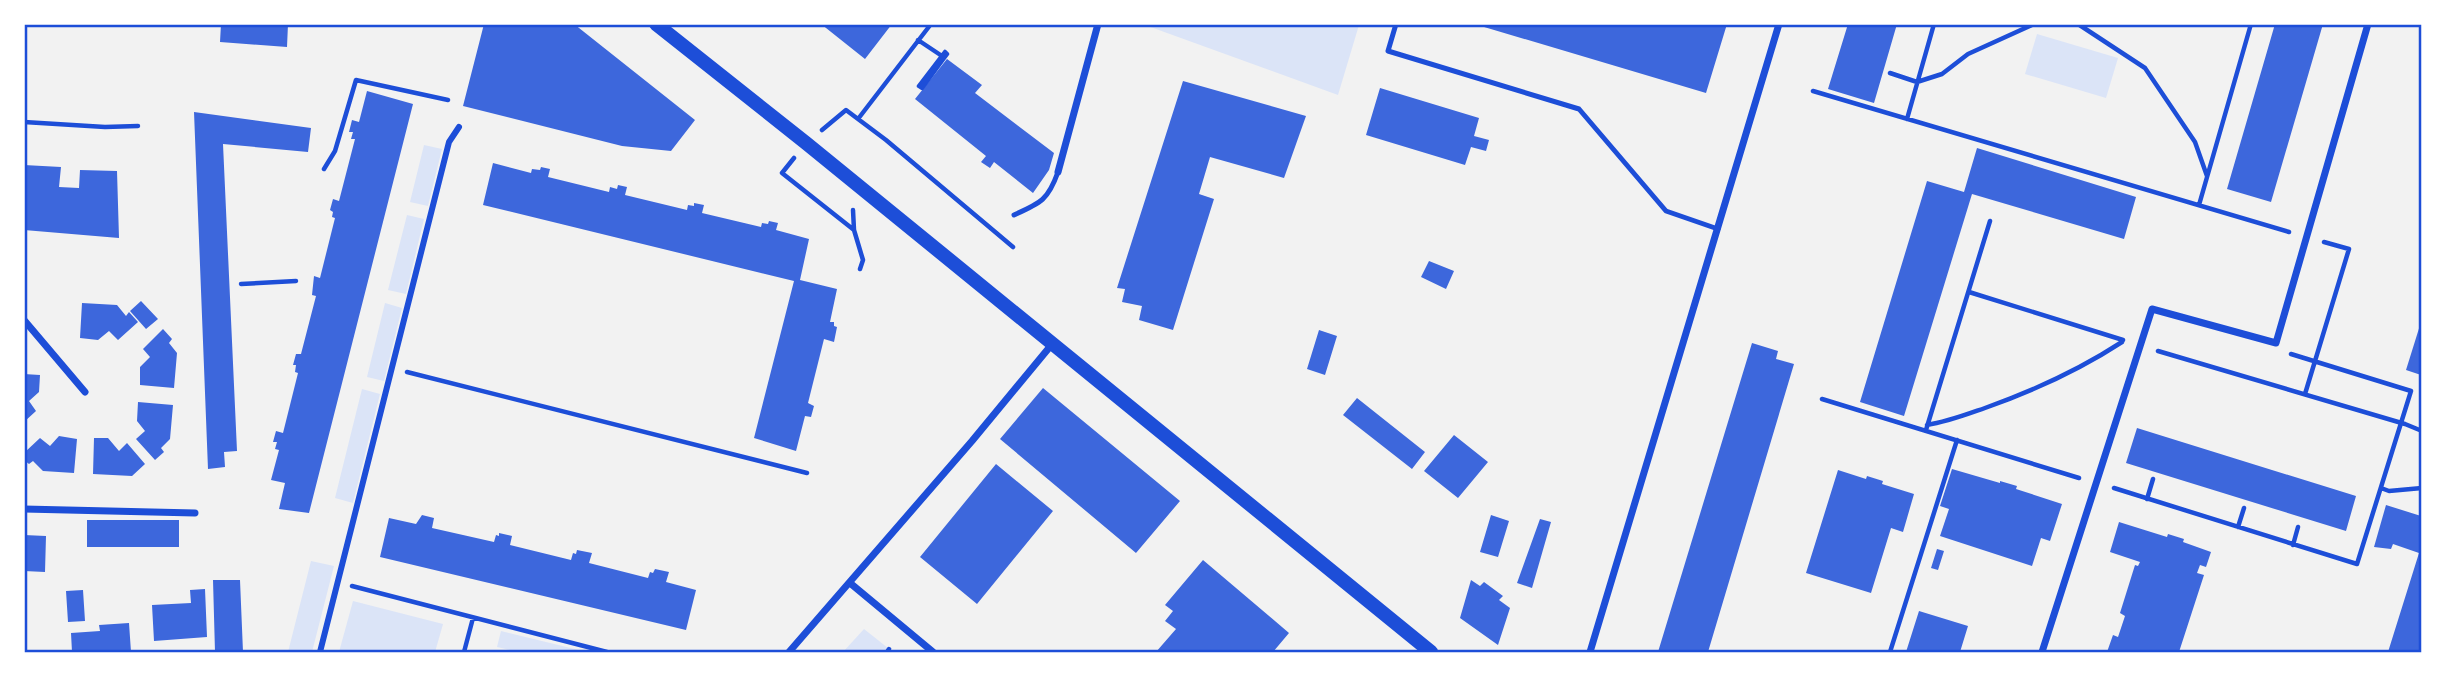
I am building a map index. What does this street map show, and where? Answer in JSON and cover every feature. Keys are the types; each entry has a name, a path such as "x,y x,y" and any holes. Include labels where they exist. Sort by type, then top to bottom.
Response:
{"main road":[{"path":"656,24 1053,343 1431,653"}],"street":[{"path":"1058,172 1098,24"},
{"path":"1590,653 1779,24"},
{"path":"2042,653 2152,309 2276,343 2368,24"},
{"path":"320,653 449,142 459,127"},
{"path":"24,320 85,391"},
{"path":"789,653 1053,343"},
{"path":"24,509 195,513"},
{"path":"850,583 933,653"}],"lane":[{"path":"1396,24 1388,51 1579,109 1666,211 1717,229"},
{"path":"1014,215 1041,203 1052,190 1058,172"}],"path":[{"path":"858,119 930,24"},
{"path":"1907,119 1934,24"},
{"path":"1890,73 1917,82 1942,74 1968,54 2034,24"},
{"path":"2078,24 2144,68 2195,142 2207,176"},
{"path":"2199,205 2251,24"},
{"path":"918,40 942,57"},
{"path":"945,52 947,54 922,88 919,86 942,57 945,52"},
{"path":"324,169 335,151 356,80 448,100"},
{"path":"1813,91 2349,249 2305,394"},
{"path":"846,110 1013,247"},
{"path":"24,122 105,127 138,126"},
{"path":"782,173 854,230"},
{"path":"851,181 854,230 863,260 860,269"},
{"path":"1926,428 1990,221"},
{"path":"241,285 296,281"},
{"path":"1969,292 2421,431"},
{"path":"1926,428 2025,394 2101,356 2124,341"},
{"path":"1822,399 1926,428 1957,440 2357,564 2411,391 2291,355 2276,343"},
{"path":"393,368 807,473"},
{"path":"1890,653 1957,440"},
{"path":"2147,499 2153,479"},
{"path":"2381,488 2389,491 2421,488"},
{"path":"2238,527 2244,508"},
{"path":"2293,545 2298,527"},
{"path":"338,583 607,653"},
{"path":"464,653 473,618"}],"shaded area":[{"path":"1145,25 1359,25 1338,95"},
{"path":"2037,34 2118,58 2106,98 2025,74"},
{"path":"424,145 442,149 428,206 410,202"},
{"path":"407,215 424,219 406,294 388,290"},
{"path":"385,303 402,308 384,381 367,377"},
{"path":"362,389 380,394 353,503 335,498"},
{"path":"311,561 334,566 312,652 288,652"},
{"path":"353,601 443,624 435,652 339,652"},
{"path":"864,629 893,652 843,652"},
{"path":"501,631 587,652 519,652 497,647"}],"building":[{"path":"221,24 288,24 287,47 220,42"},
{"path":"484,24 574,24 695,120 671,151 622,146 463,106"},
{"path":"821,24 892,24 865,59"},
{"path":"1474,24 1727,24 1706,93"},
{"path":"1848,24 1897,24 1874,103 1828,89"},
{"path":"2275,24 2323,24 2271,202 2227,189"},
{"path":"947,59 982,85 975,93 1054,153 1049,170 1033,193 994,162 990,168 981,162 986,156 915,99"},
{"path":"1183,81 1306,116 1284,178 1210,157 1199,194 1214,199 1173,330 1139,320 1142,306 1122,302 1125,289 1117,288"},
{"path":"1380,88 1479,118 1474,136 1489,140 1486,151 1471,147 1465,165 1366,135"},
{"path":"367,91 413,104 309,513 279,509 285,483 271,480 279,450 275,449 277,442 273,442 276,431 283,433 298,373 295,372 296,365 293,365 296,354 301,354 316,296 312,295 314,276 320,278 335,218 330,210 333,199 339,201 355,139 351,139 353,132 349,132 352,120 359,122"},
{"path":"194,112 311,128 308,152 223,144 237,451 224,452 225,467 208,469"},
{"path":"1977,148 2136,197 2124,239 1972,194 1904,416 1860,402 1927,181 1964,192"},
{"path":"493,163 531,173 532,169 540,170 541,167 550,169 548,177 609,192 610,187 627,187 625,195 687,210 688,205 694,206 694,203 704,205 702,213 761,227 762,223 768,224 769,221 778,223 776,230 809,239 800,280 837,289 830,322 834,322 837,327 834,342 824,339 808,403 814,406 811,417 805,416 796,451 754,438 794,281 483,205"},
{"path":"24,165 61,167 59,187 79,188 80,170 117,171 119,238 24,230"},
{"path":"1429,261 1454,271 1446,289 1421,277"},
{"path":"141,301 158,319 146,329 130,311"},
{"path":"82,303 117,305 126,316 129,312 138,322 118,340 109,331 98,340 80,338"},
{"path":"2421,322 2421,375 2406,370"},
{"path":"163,329 172,339 169,343 177,353 174,388 140,385 140,367 150,357 143,349"},
{"path":"1319,330 1337,336 1325,375 1307,369"},
{"path":"1752,343 1778,351 1776,359 1794,364 1708,652 1658,652"},
{"path":"24,374 40,375 39,392 29,401 36,411 24,422"},
{"path":"1043,388 1180,501 1136,553 1000,439"},
{"path":"1357,398 1425,452 1412,469 1343,415"},
{"path":"138,402 173,405 170,439 161,448 164,452 155,460 136,439 145,431 137,421"},
{"path":"2137,428 2356,496 2346,531 2126,463"},
{"path":"1454,435 1488,462 1458,498 1424,471"},
{"path":"59,436 77,439 74,473 43,471 33,461 29,464 24,460 24,453 40,438 50,446"},
{"path":"94,438 108,438 119,451 127,443 145,464 132,476 93,474"},
{"path":"996,464 1053,511 977,604 920,557"},
{"path":"1952,469 2017,486 2016,489 2062,504 2050,541 2041,538 2032,566 1940,536 1949,509 1940,506"},
{"path":"1838,470 1883,481 1882,484 1914,494 1903,532 1891,528 1871,593 1806,573"},
{"path":"2386,505 2421,516 2421,652 2388,652 2419,553 2393,544 2391,549 2374,547"},
{"path":"422,515 434,518 432,528 494,542 499,533 512,536 510,545 571,560 577,550 592,553 589,563 648,578 650,572 653,573 655,569 669,572 666,582 696,590 686,630 380,557 389,518 416,524"},
{"path":"1491,515 1509,521 1498,557 1480,552"},
{"path":"1540,519 1551,522 1532,588 1517,583"},
{"path":"87,520 179,520 179,547 87,547"},
{"path":"2119,522 2167,537 2168,534 2184,539 2183,542 2211,552 2206,567 2200,565 2197,573 2204,575 2179,652 2107,652 2113,635 2118,637 2125,616 2120,613 2135,565 2138,566 2140,562 2110,552"},
{"path":"24,535 46,536 45,572 24,571"},
{"path":"1937,549 1944,551 1938,570 1931,568"},
{"path":"1203,560 1289,633 1273,652 1156,652 1176,629 1165,621 1173,611 1165,605"},
{"path":"213,580 240,580 243,652 215,652"},
{"path":"1471,580 1480,586 1484,582 1503,596 1499,600 1510,608 1498,645 1460,618"},
{"path":"205,589 207,637 154,641 152,605 191,603 190,590"},
{"path":"83,590 85,621 68,622 66,591"},
{"path":"1919,611 1968,626 1960,652 1906,652"},
{"path":"129,623 131,652 72,652 71,633 100,631 99,625"}]}
